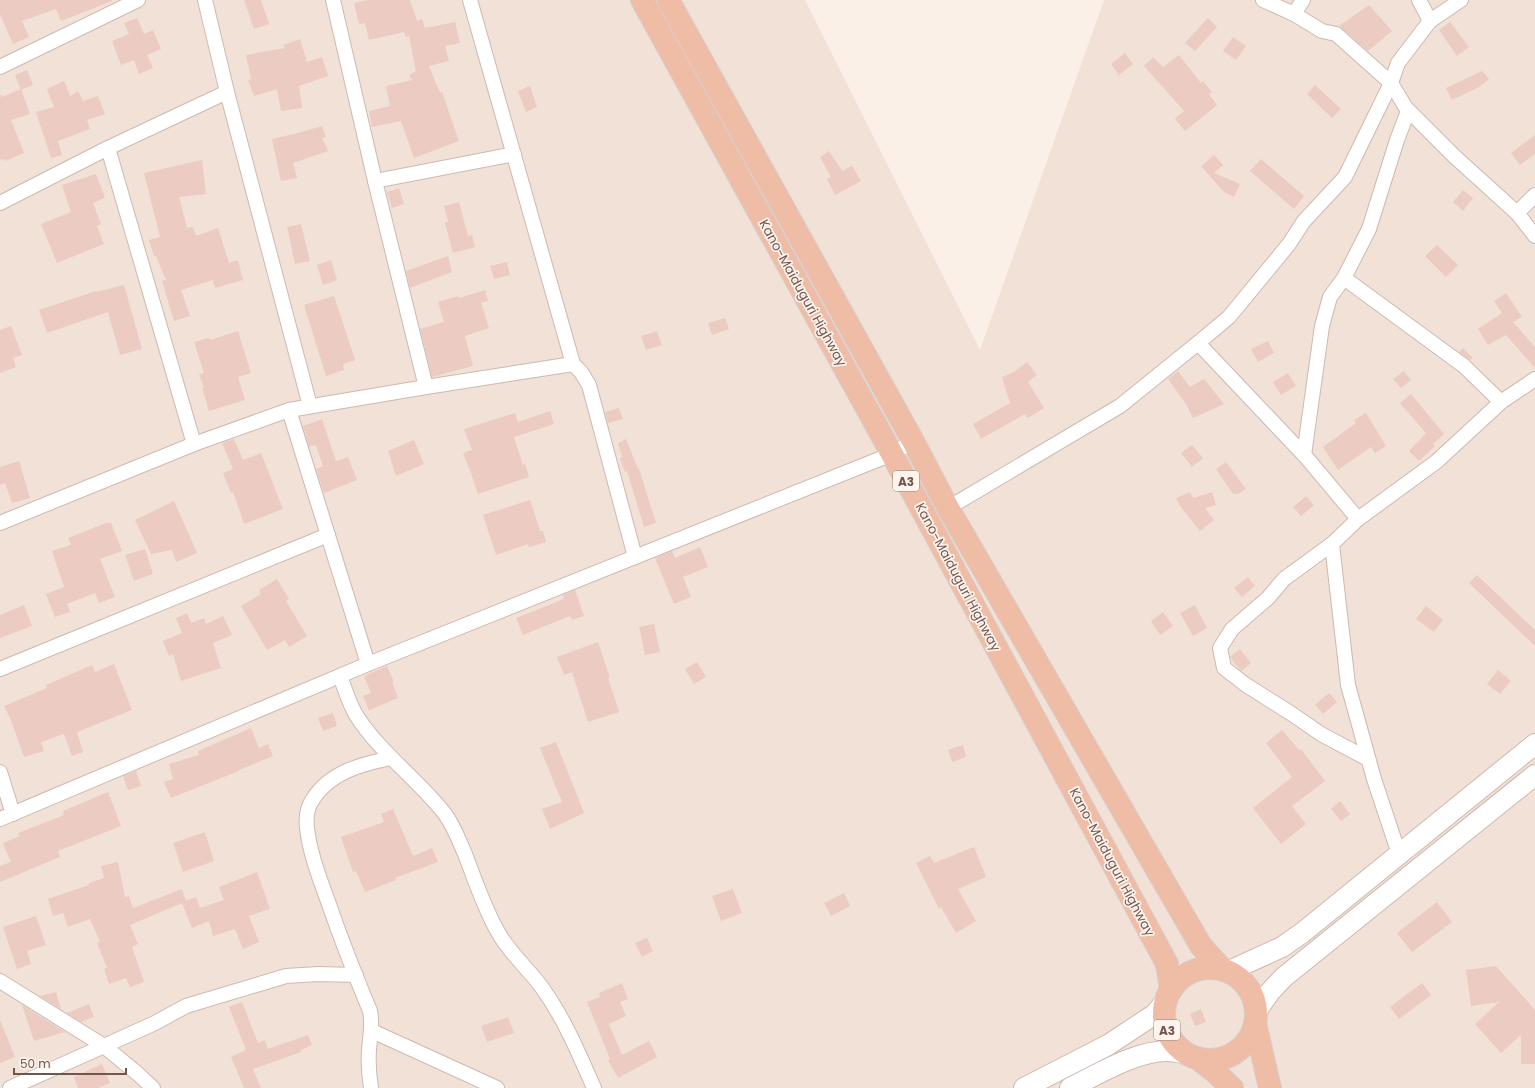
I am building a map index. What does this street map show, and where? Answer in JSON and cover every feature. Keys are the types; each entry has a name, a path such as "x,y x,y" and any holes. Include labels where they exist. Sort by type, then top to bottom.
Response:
{"highway":[{"name":"Kano-Maiduguri Highway","path":"642,0 892,454 1167,964 1168,996"},
{"name":"Kano-Maiduguri Highway","path":"668,0 913,441 948,508 1201,946 1225,971"},
{"path":"1168,996 1178,981 1193,972 1211,968 1225,971"},
{"name":"A3","path":"1225,971 1239,978 1248,988 1254,1000 1255,1018 1270,1088"},
{"name":"A3","path":"1168,996 1164,1013 1165,1025 1169,1036 1176,1046 1214,1071 1232,1088"},
{"path":"1191,1056 1212,1061 1227,1057 1240,1049 1250,1037 1255,1018"}],"main road":[{"path":"1225,971 1282,947 1302,933 1535,744"},
{"path":"1255,1018 1269,993 1284,977 1535,774"},
{"path":"1024,1088 1108,1046 1155,1014 1168,996"},
{"path":"1070,1088 1116,1065 1149,1053 1168,1051 1191,1056"}],"street":[{"path":"0,67 138,0"},
{"path":"204,0 310,406"},
{"path":"333,0 375,181 426,387"},
{"path":"470,0 573,364 581,372 589,385 635,557"},
{"path":"1263,0 1294,14 1322,31 1336,34 1391,83 1408,111 1516,213 1535,236"},
{"path":"1294,14 1303,0"},
{"path":"1419,0 1430,21"},
{"path":"948,508 1120,406 1198,344 1229,317 1289,244 1304,221 1344,177 1391,83 1398,64 1430,21 1461,0"},
{"path":"0,203 108,148 227,92"},
{"path":"1304,455 1322,326 1330,297 1344,278 1369,229 1397,140 1408,111"},
{"path":"108,148 194,444"},
{"path":"375,181 514,154"},
{"path":"1516,213 1535,194"},
{"path":"1344,278 1464,366 1501,402"},
{"path":"1198,344 1304,455 1358,519"},
{"path":"0,523 194,444 289,410 573,364"},
{"path":"1368,759 1321,734 1246,685 1224,668 1220,648 1232,629 1268,598 1284,579 1332,544 1358,519 1436,462 1501,402 1535,379"},
{"path":"289,410 368,664"},
{"path":"0,772 6,817 368,664 892,454 913,441"},
{"path":"0,669 328,535"},
{"path":"1332,544 1348,685 1368,759 1399,854"},
{"path":"340,676 348,699 356,715 391,758 445,814 459,840 498,934 542,988 556,1009 574,1040 594,1088"},
{"path":"371,1088 369,1073 372,1031 370,1011 319,876 307,828 308,812 312,800 323,787 340,774 360,764 391,758"},
{"path":"10,1088 104,1046 186,1006 286,976 318,974 356,975"},
{"path":"0,981 104,1046 153,1088"},
{"path":"372,1031 497,1088"}],"shaded area":[{"path":"0,0 805,0 980,350 1104,0 1535,0 1535,1088 0,1088"}],"building":[{"path":"0,0 112,1 61,21 56,9 22,21 29,37 13,44 0,14"},
{"path":"244,0 261,0 269,24 254,29"},
{"path":"368,0 410,0 417,21 422,19 425,28 455,22 460,43 445,46 449,61 429,66 440,93 442,92 459,141 414,158 401,121 372,127 369,111 390,106 386,86 412,80 409,75 416,71 409,36 406,37 404,32 369,40 365,23 359,24 354,3"},
{"path":"1369,5 1392,31 1368,51 1339,26"},
{"path":"137,18 144,34 153,30 161,49 147,55 153,68 139,74 134,60 121,65 112,41 129,34 124,23"},
{"path":"1208,18 1217,27 1195,51 1185,43"},
{"path":"1450,22 1469,47 1457,56 1439,30"},
{"path":"1233,37 1246,46 1236,60 1223,51"},
{"path":"300,39 307,62 322,57 328,76 299,86 302,108 281,111 277,89 254,96 248,80 251,79 246,55 285,48 283,45"},
{"path":"1125,53 1133,64 1119,75 1111,64"},
{"path":"1179,55 1201,83 1203,81 1212,92 1209,94 1217,105 1185,131 1175,119 1184,111 1144,66 1153,57 1163,67"},
{"path":"27,70 33,85 21,90 15,75"},
{"path":"1482,71 1489,79 1479,87 1452,100 1446,88"},
{"path":"64,81 70,96 78,91 83,101 98,96 105,114 87,120 90,129 58,141 62,155 51,158 36,112 54,107 47,89"},
{"path":"1315,85 1341,109 1332,118 1307,94"},
{"path":"530,86 537,107 526,112 518,91"},
{"path":"21,89 30,114 11,120 24,153 5,161 4,159 0,160 0,94 2,97"},
{"path":"322,126 326,137 322,138 328,151 293,163 297,178 281,181 272,139"},
{"path":"1535,135 1535,154 1520,165 1511,153"},
{"path":"829,151 842,171 852,166 861,181 835,195 827,179 831,177 820,157"},
{"path":"1214,155 1223,165 1214,173 1240,184 1234,197 1224,192 1201,166"},
{"path":"1261,159 1304,196 1294,209 1250,171"},
{"path":"202,160 206,194 179,197 187,228 193,227 196,236 218,228 229,263 238,260 243,280 215,288 213,280 181,290 190,316 174,321 162,281 166,280 156,256 154,256 149,240 160,237 144,173"},
{"path":"96,174 105,198 93,203 101,224 97,226 104,244 57,263 41,224 71,212 62,185"},
{"path":"399,188 404,204 392,208 387,192"},
{"path":"1463,190 1473,198 1463,211 1453,202"},
{"path":"459,202 468,236 472,235 475,247 453,253 445,223 448,222 444,206"},
{"path":"301,224 310,261 295,264 287,227"},
{"path":"1437,245 1458,265 1446,277 1425,256"},
{"path":"448,256 452,272 410,288 406,271"},
{"path":"331,260 337,280 323,285 317,265"},
{"path":"507,262 510,275 494,279 490,266"},
{"path":"124,285 142,349 120,355 108,312 47,333 39,310 96,291"},
{"path":"485,290 488,301 481,303 489,328 465,336 473,366 432,377 420,329 444,322 438,302 458,296 459,298"},
{"path":"1506,293 1522,317 1513,322 1535,347 1535,368 1506,335 1488,345 1478,329 1502,313 1494,301"},
{"path":"334,296 355,360 343,364 344,370 326,376 304,305"},
{"path":"725,318 729,329 712,335 708,323"},
{"path":"11,326 22,355 13,358 16,367 0,373 0,330"},
{"path":"238,331 251,373 238,377 245,400 209,411 199,374 204,373 194,342 209,338 210,340"},
{"path":"657,331 662,345 646,350 641,336"},
{"path":"1268,341 1274,353 1258,362 1251,349"},
{"path":"1463,348 1473,358 1470,360 1459,352"},
{"path":"1027,362 1037,375 1028,382 1044,408 1028,418 1025,414 981,439 973,424 1010,403 1002,377 1014,372"},
{"path":"1178,371 1190,387 1204,379 1224,404 1193,418 1186,404 1168,379"},
{"path":"1404,371 1411,380 1401,388 1393,379"},
{"path":"1288,373 1296,386 1281,395 1273,382"},
{"path":"1411,394 1444,434 1433,444 1435,446 1419,461 1409,451 1426,433 1400,403"},
{"path":"619,408 623,419 608,423 605,412"},
{"path":"550,411 554,424 514,437 523,465 525,464 529,477 478,494 463,453 472,450 464,429 515,413 518,422"},
{"path":"1366,413 1386,446 1375,453 1371,447 1338,470 1323,447 1356,423 1354,420"},
{"path":"322,419 336,461 348,457 357,480 324,493 316,469 323,466 316,445 309,447 303,426"},
{"path":"234,439 243,460 261,453 283,509 244,524 233,492 231,493 223,473 233,469 222,443"},
{"path":"626,439 639,469 656,523 644,527 627,471 625,472 620,459 622,457 618,443"},
{"path":"414,440 424,464 396,476 388,451"},
{"path":"1192,445 1203,458 1192,467 1181,453"},
{"path":"19,461 30,498 12,503 5,483 0,485 0,467"},
{"path":"1226,462 1246,489 1238,494 1233,494 1216,469"},
{"path":"1190,492 1193,498 1212,492 1216,505 1205,508 1214,520 1200,531 1180,506 1176,498"},
{"path":"1306,496 1314,505 1301,516 1293,507"},
{"path":"530,500 540,531 543,531 546,542 529,547 528,544 496,555 483,515"},
{"path":"174,501 197,553 176,562 172,550 151,554 135,520"},
{"path":"106,523 111,523 122,551 100,559 115,597 99,603 95,593 67,604 70,612 55,617 46,594 64,587 52,551 71,545 68,538"},
{"path":"700,547 708,567 683,577 691,597 674,604 655,558 672,551 675,558"},
{"path":"145,549 153,574 134,581 125,555"},
{"path":"1477,575 1535,630 1535,646 1469,583"},
{"path":"1248,577 1255,586 1242,597 1234,588"},
{"path":"277,579 289,599 286,601 307,636 289,647 285,640 267,650 241,606 261,594 259,590"},
{"path":"575,590 584,616 572,620 570,616 523,635 516,618 564,599 563,595"},
{"path":"24,605 32,626 0,638 0,615"},
{"path":"1195,605 1207,628 1193,636 1180,613"},
{"path":"1426,606 1443,620 1434,632 1416,619"},
{"path":"1163,612 1173,626 1160,635 1151,621"},
{"path":"187,613 191,623 204,618 206,624 223,616 232,635 213,643 221,668 181,681 173,654 169,656 163,641 182,633 176,618"},
{"path":"654,624 660,652 645,655 639,627"},
{"path":"598,642 619,712 588,722 572,672 564,675 557,657"},
{"path":"1240,649 1251,663 1241,671 1230,657"},
{"path":"697,662 706,677 694,684 685,669"},
{"path":"114,664 132,710 77,732 83,752 72,756 64,734 41,742 44,751 24,757 11,720 4,706 47,688 46,685 92,665 95,672"},
{"path":"387,666 394,682 392,682 398,698 369,710 363,696 371,693 364,676"},
{"path":"1498,670 1511,681 1500,694 1487,684"},
{"path":"1329,693 1337,702 1323,714 1315,705"},
{"path":"333,713 337,726 323,731 318,718"},
{"path":"251,728 259,748 268,744 273,756 171,798 164,782 173,779 169,764 199,755 198,751"},
{"path":"1282,730 1300,751 1301,749 1325,781 1292,806 1306,824 1281,844 1253,808 1292,777 1266,743"},
{"path":"556,742 584,813 550,829 542,809 562,802 540,748"},
{"path":"963,745 966,757 952,762 948,750"},
{"path":"136,771 141,786 128,790 123,776"},
{"path":"108,792 121,826 58,851 60,857 0,882 0,866 11,862 3,843 20,836 18,833 64,815 63,811"},
{"path":"1340,801 1350,814 1341,821 1331,809"},
{"path":"393,809 413,856 432,848 438,862 395,878 396,880 365,892 356,871 353,872 341,837 384,822 381,814"},
{"path":"205,832 214,861 183,872 173,843"},
{"path":"974,847 986,877 958,889 976,921 956,933 941,907 939,909 916,863 930,856 934,863"},
{"path":"118,862 125,897 129,896 133,908 182,889 186,901 196,897 200,908 224,900 219,887 257,872 270,909 249,916 259,942 243,949 235,929 213,936 209,921 192,928 182,903 130,925 138,944 132,947 144,982 130,987 126,978 109,984 104,969 107,968 97,943 100,942 90,919 68,927 63,913 53,916 48,899 89,885 89,883 104,878 101,866"},
{"path":"733,889 742,913 721,921 712,896"},
{"path":"844,893 850,906 831,916 824,903"},
{"path":"1437,902 1452,922 1412,952 1397,933"},
{"path":"36,916 46,945 27,951 31,964 17,969 3,927"},
{"path":"647,938 653,951 642,957 635,943"},
{"path":"1496,966 1535,1010 1535,1064 1521,1064 1521,1035 1501,1053 1475,1024 1499,1002 1471,1006 1466,970"},
{"path":"622,983 628,999 620,1002 626,1016 609,1024 622,1055 649,1041 657,1057 618,1078 608,1060 610,1059 587,1002 600,997 599,993"},
{"path":"1422,983 1431,995 1399,1019 1390,1007"},
{"path":"56,992 61,1009 40,996"},
{"path":"242,1002 258,1043 265,1040 268,1049 308,1035 312,1045 301,1050 301,1052 253,1069 261,1088 244,1088 231,1057 246,1050 229,1007"},
{"path":"89,1004 94,1017 81,1022 67,1013"},
{"path":"22,1005 65,1032 34,1041"},
{"path":"1201,1009 1206,1022 1195,1026 1190,1014"},
{"path":"508,1017 514,1033 487,1042 481,1026"},
{"path":"0,1020 15,1057 0,1063"},
{"path":"102,1064 110,1083 98,1088 78,1088 74,1077"}]}
